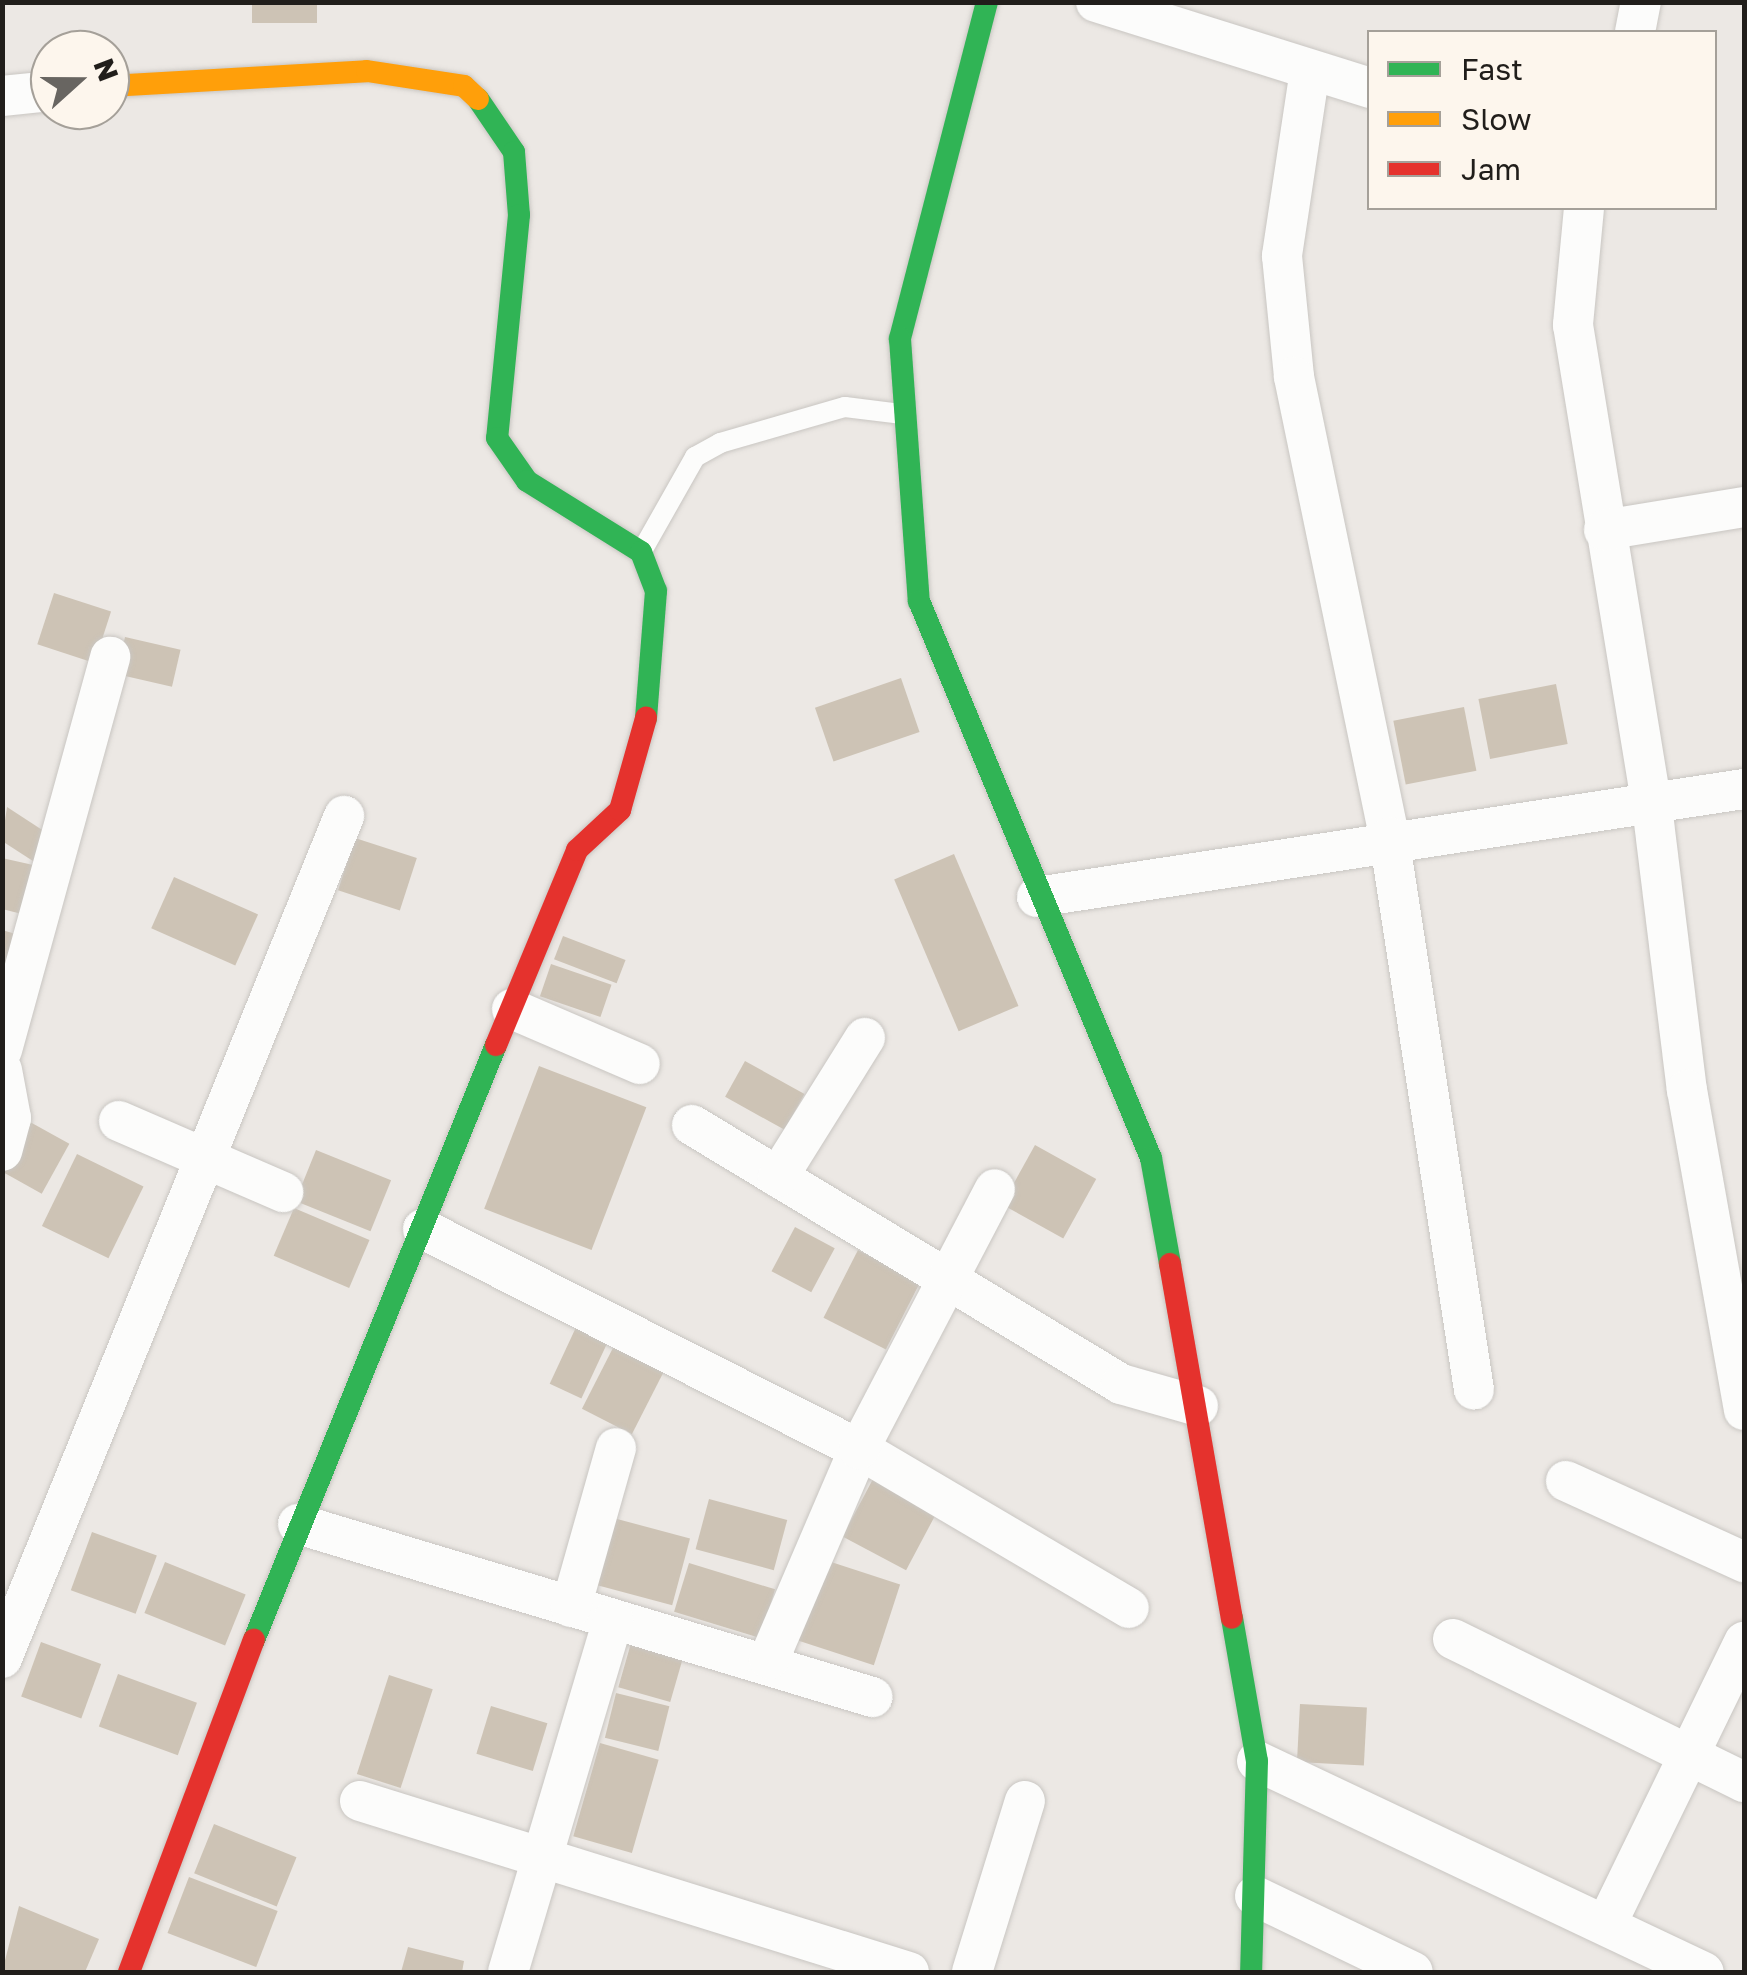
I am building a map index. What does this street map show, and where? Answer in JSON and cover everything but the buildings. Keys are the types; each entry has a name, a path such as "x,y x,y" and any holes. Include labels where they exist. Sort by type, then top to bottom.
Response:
{"street":[{"path":"987,2 909,286 903,414 919,601 1037,896 1151,1158 1198,1406 1257,1761 1251,1972"},
{"path":"1096,2 1367,87"},
{"path":"1635,30 1641,2"},
{"path":"1310,70 1282,256 1294,377 1389,837 1474,1390"},
{"path":"130,85 367,72 464,86 499,119 514,152 519,215 497,438 528,481 642,552 656,590 643,753 620,810 576,850 423,1229 298,1524 130,1972"},
{"path":"2,96 30,93"},
{"path":"1584,210 1573,325 1735,1314 1744,1410"},
{"path":"1604,530 1744,507"},
{"path":"2,1050 110,657"},
{"path":"1037,896 1389,837 1652,806 1744,789"},
{"path":"2,1658 344,816"},
{"path":"512,1009 640,1064"},
{"path":"778,1176 865,1038"},
{"path":"2,1070 11,1118 2,1151"},
{"path":"119,1121 283,1192"},
{"path":"692,1125 1121,1384 1198,1406"},
{"path":"769,1659 860,1449 995,1189"},
{"path":"423,1229 860,1449 1129,1608"},
{"path":"571,1606 616,1448"},
{"path":"1566,1481 1744,1562"},
{"path":"298,1524 612,1619 769,1659 872,1697"},
{"path":"508,1972 612,1619"},
{"path":"1453,1639 1744,1782"},
{"path":"1607,1922 1744,1642"},
{"path":"1257,1761 1607,1922 1687,1969"},
{"path":"360,1801 541,1863 910,1972"},
{"path":"972,1972 1025,1801"},
{"path":"1255,1896 1413,1972"}],"lane":[{"path":"642,552 695,457 720,443 845,407 903,414"}],"traffic: fast":[{"path":"987,2 900,339 919,601 1151,1158 1170,1264"},
{"path":"478,99 514,152 519,215 497,438 527,481 641,552 656,591 646,718"},
{"path":"254,1640 496,1045"},
{"path":"1232,1618 1257,1761 1251,1972"}],"traffic: slow":[{"path":"130,85 367,71 464,86 478,99"}],"traffic: jam":[{"path":"496,1045 577,850 620,810 646,718"},
{"path":"1170,1264 1232,1618"},
{"path":"129,1972 254,1640"}]}
